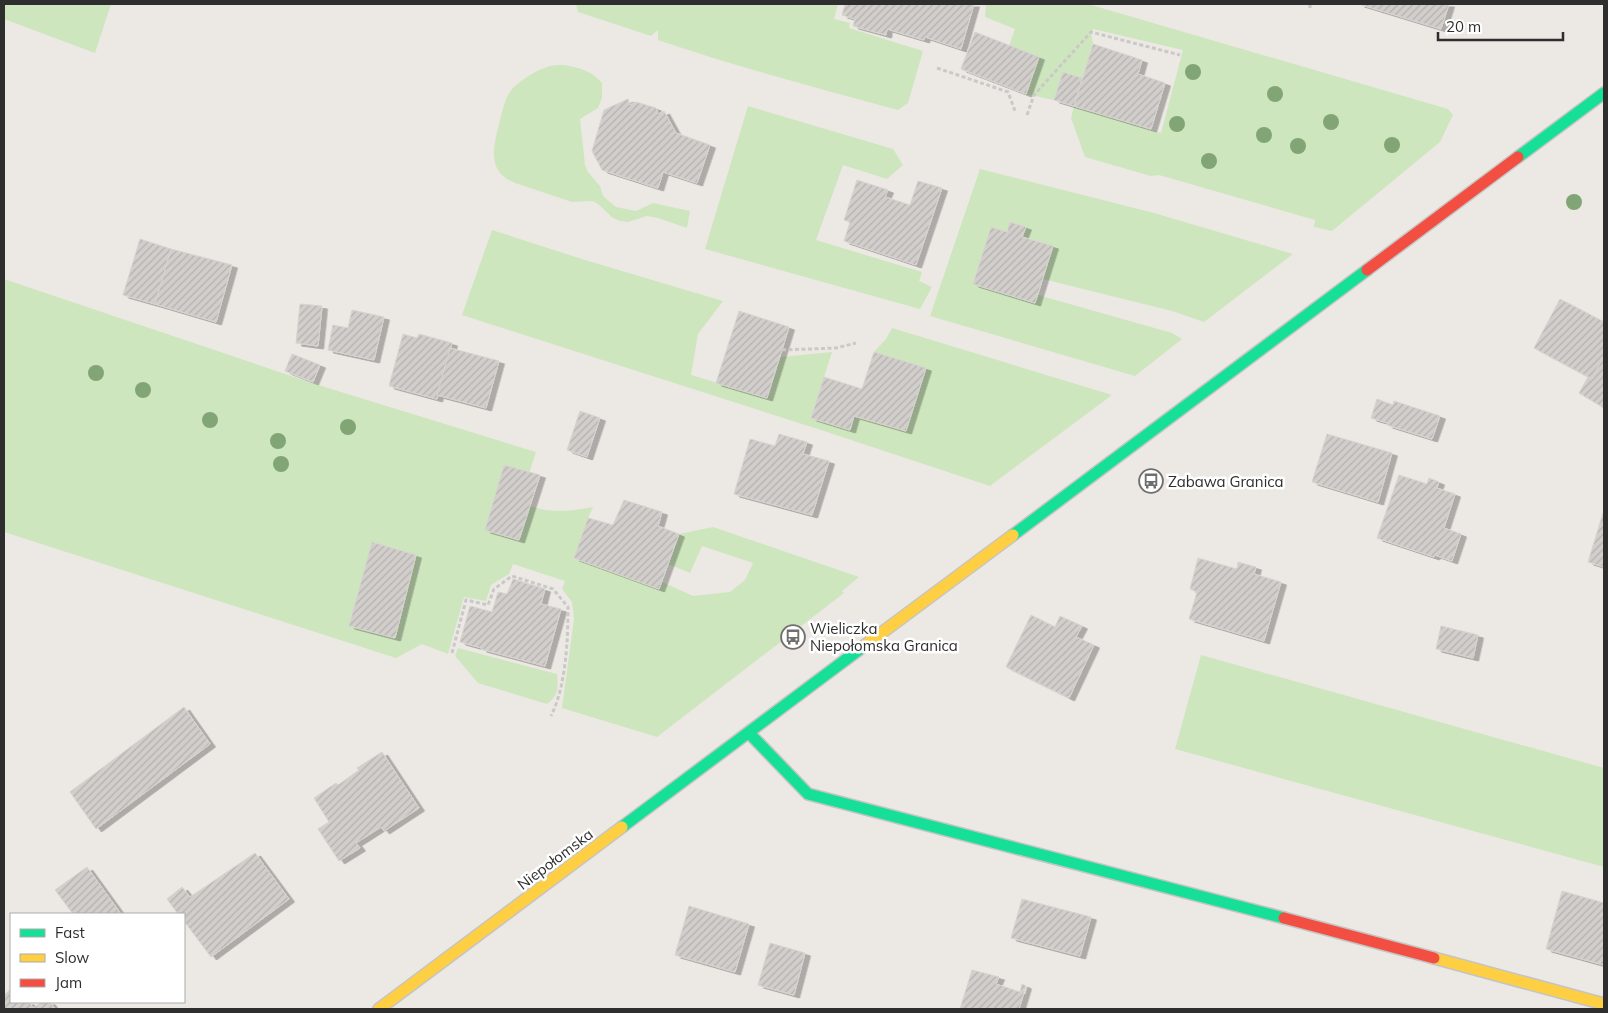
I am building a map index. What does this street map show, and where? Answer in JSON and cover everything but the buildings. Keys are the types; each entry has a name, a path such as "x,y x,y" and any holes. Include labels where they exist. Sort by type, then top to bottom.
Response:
{"main road":[{"name":"Niepołomska","path":"379,1009 1604,93"},
{"path":"749,733 808,794 1214,899 1604,1004"}],"path":[{"path":"1310,4 1310,9"},
{"path":"1027,115 1034,95 1091,32 1180,55"},
{"path":"937,68 1008,92 1015,111"},
{"path":"782,350 836,348 856,343"},
{"path":"452,653 466,600 488,605 494,590 512,576 553,589 568,607 568,629 561,688 556,707 551,716"}],"green space":[{"path":"4,4 111,4 95,53 4,19"},
{"path":"576,4 838,4 834,19 850,23 849,28 923,51 908,103 898,110 777,77 688,50 658,40 658,30 651,36 578,12"},
{"path":"986,4 1088,4 1448,109 1453,115 1440,142 1332,231 1314,227 1315,220 1159,175 1151,176 1085,157 1071,118 1074,106 1161,133 1183,50 1093,29 1091,32 1093,44 1082,78 1063,72 1054,100 1026,94 1039,57 1009,46 1015,29 985,17"},
{"path":"565,65 585,71 602,83 602,98 598,108 580,119 585,165 588,172 600,186 603,196 616,207 636,211 653,203 690,211 687,228 647,216 628,222 620,221 613,218 593,201 572,202 515,183 505,178 499,172 495,164 494,148 503,108 510,91 521,81 540,69"},
{"path":"748,106 893,149 903,165 887,179 843,165 816,240 922,272 919,281 932,287 920,309 705,249"},
{"path":"980,169 1154,213 1293,254 1204,322 1172,311 1043,279 1053,246 1022,237 1025,227 1011,222 1007,232 991,227 973,284 1035,303 1038,295 1172,333 1182,339 1135,376 930,316"},
{"path":"492,230 723,301 698,334 691,375 767,398 780,357 832,352 811,418 850,429 854,416 905,431 874,352 886,339 892,328 1112,395 990,486 462,315"},
{"path":"4,279 315,384 536,452 529,473 504,465 485,530 519,540 530,506 554,511 569,511 593,507 574,558 659,589 662,582 693,596 730,592 745,580 753,563 702,546 690,573 668,564 679,534 713,527 859,577 842,591 844,593 657,737 562,708 574,619 572,602 562,589 565,581 513,564 509,574 491,585 486,601 464,597 448,654 422,644 396,658 4,532","holes":["372,542 416,555 395,638"]},
{"path":"458,648 557,674 556,694 547,704 478,683 455,656"},
{"path":"1201,655 1604,768 1604,867 1175,749"}],"traffic: fast":[{"path":"1518,157 1604,93"},
{"path":"1013,535 1367,270"},
{"path":"622,827 864,646"},
{"path":"749,733 808,794 1284,918"}],"traffic: slow":[{"path":"864,646 1013,535"},
{"path":"379,1009 622,827"},
{"path":"1434,958 1604,1004"}],"traffic: jam":[{"path":"1367,270 1518,157"},
{"path":"1284,918 1434,958"}],"place":[{"name":"Zabawa Granica","path":"1151,481"},
{"name":"Wieliczka Niepołomska Granica","path":"793,637"}]}
